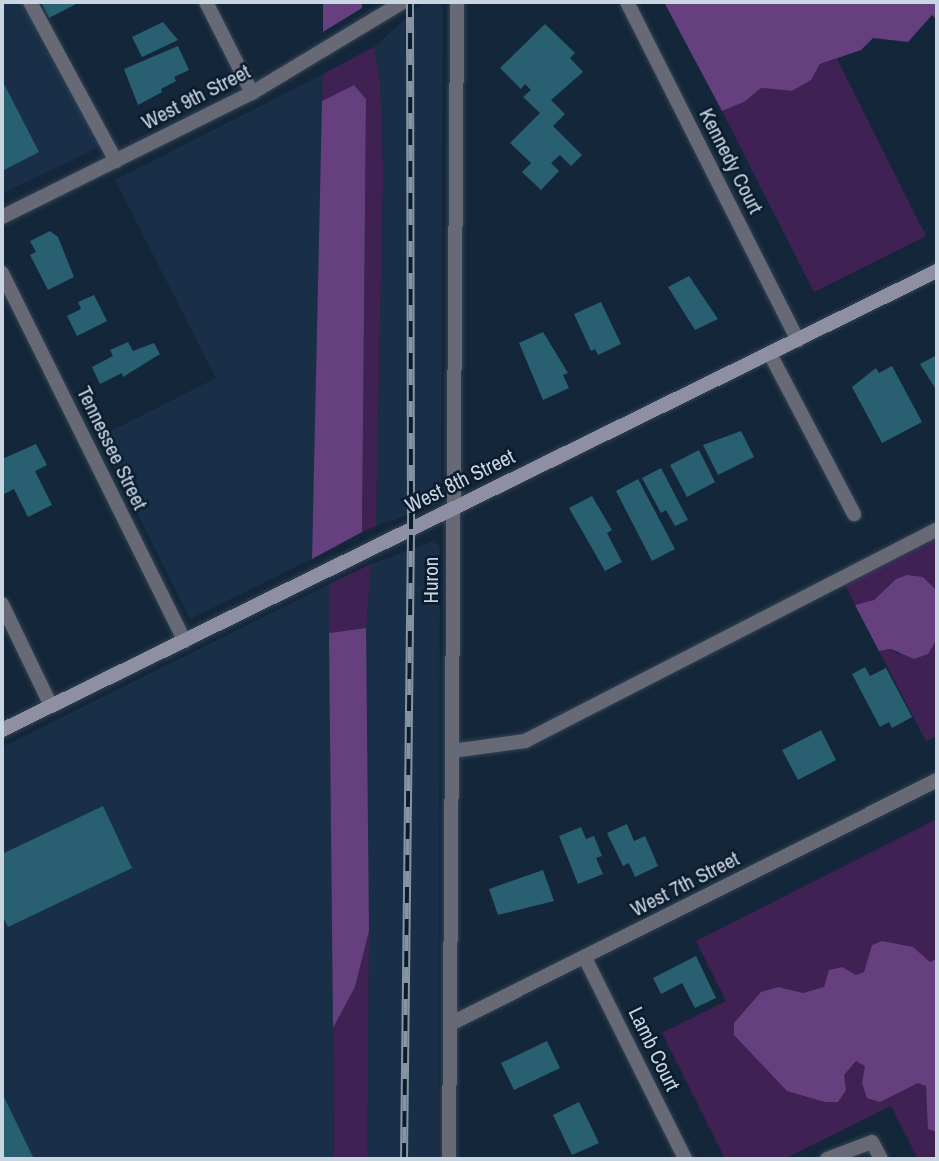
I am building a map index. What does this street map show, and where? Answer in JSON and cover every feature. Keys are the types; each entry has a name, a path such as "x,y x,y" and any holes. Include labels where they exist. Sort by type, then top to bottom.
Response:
{"street":[{"path":"30,2 116,161"},
{"path":"206,2 252,93"},
{"name":"West 9th Street","path":"2,218 252,93 403,2"},
{"name":"Huron","path":"449,1159 457,2"},
{"name":"Kennedy Court","path":"627,2 798,340"},
{"name":"West 8th Street","path":"2,730 937,271"},
{"name":"Tennessee Street","path":"2,273 185,641"},
{"path":"770,354 855,514"},
{"path":"452,751 525,741 937,529"},
{"path":"2,604 51,706"},
{"name":"West 7th Street","path":"450,1024 937,780"},
{"name":"Lamb Court","path":"585,958 685,1159"},
{"path":"827,1159 872,1142 881,1159"}],"shaded area":[{"path":"2,2 30,2 106,143 2,194"},
{"path":"323,2 362,2 362,8 323,32"},
{"path":"437,2 443,8 441,489 438,504 376,526 383,175 380,78 374,47 423,3"},
{"path":"664,2 937,2 937,20 932,15 908,42 873,38 861,50 820,64 811,80 792,91 761,88 744,102 722,111"},
{"path":"374,47 380,78 383,175 376,526 362,532 366,99 354,85 322,101 323,74"},
{"path":"837,59 926,236 814,292 722,111 744,102 761,88 792,91 811,80 820,64"},
{"path":"323,74 312,559 190,619 99,437 216,378 115,180"},
{"path":"354,85 366,99 362,532 312,559 322,101"},
{"path":"937,538 937,591 896,579 874,600 855,605 845,585"},
{"path":"431,542 438,544 440,552 438,1159 367,1159 366,628 371,564"},
{"path":"371,564 366,628 329,633 329,584"},
{"path":"907,575 923,577 937,591 935,642 928,654 914,659 891,649 879,651 855,605 874,600 896,579"},
{"path":"329,584 334,1159 2,1159 2,747"},
{"path":"937,603 937,736 926,741 879,651 891,649 898,654 935,632"},
{"path":"366,628 369,931 355,987 333,1028 329,633"},
{"path":"937,819 937,1159 918,1159 891,1106 784,1159 725,1159 662,1033 726,1001 696,941"},
{"path":"369,931 367,1159 334,1159 333,1028 355,987"},
{"path":"882,941 913,947 930,962 937,959 937,1132 928,1129 926,1086 918,1083 880,1102 867,1098 862,1083 865,1066 856,1061 844,1075 846,1090 838,1102 825,1102 787,1091 734,1035 734,1023 761,992 778,987 803,993 824,987 829,970 842,967 856,975 864,972 872,945"}],"building":[{"path":"41,2 80,2 49,18"},
{"path":"163,22 178,40 142,57 132,37"},
{"path":"545,24 575,53 570,58 583,72 551,100 565,114 553,126 582,155 571,166 560,155 551,163 559,171 541,190 522,172 531,163 510,143 540,113 523,97 531,90 525,84 521,89 500,68"},
{"path":"178,46 189,70 174,77 176,81 161,89 162,92 138,105 124,69"},
{"path":"2,80 39,152 2,171"},
{"path":"50,231 58,237 74,277 48,290 30,255 36,252 30,241"},
{"path":"689,276 718,319 695,330 668,287"},
{"path":"94,295 107,321 77,336 67,316 81,309 78,302"},
{"path":"601,302 621,344 598,355 595,349 591,351 574,314"},
{"path":"543,332 568,373 563,375 569,388 543,400 519,343"},
{"path":"128,342 133,351 154,343 160,354 123,377 122,373 100,384 92,367 113,356 110,350"},
{"path":"937,355 937,391 920,364"},
{"path":"892,366 922,422 882,443 852,387 876,368 879,373"},
{"path":"741,431 754,457 718,475 703,445"},
{"path":"36,444 47,465 35,471 52,505 28,517 14,489 2,495 2,459"},
{"path":"699,450 715,482 687,497 670,465"},
{"path":"661,468 688,520 675,526 666,510 661,513 642,478"},
{"path":"638,479 675,549 652,561 616,491"},
{"path":"592,496 612,530 607,533 622,562 605,571 569,508"},
{"path":"865,667 870,676 886,668 912,717 892,728 889,722 880,727 852,674"},
{"path":"821,730 836,760 798,780 782,750"},
{"path":"103,806 132,868 8,927 2,915 2,854"},
{"path":"627,824 634,841 645,836 658,866 635,877 629,863 623,866 607,833"},
{"path":"581,827 586,839 594,836 602,856 596,858 603,874 578,884 559,836"},
{"path":"543,870 554,901 498,915 489,889"},
{"path":"696,956 716,998 695,1008 682,983 661,994 653,978"},
{"path":"547,1041 560,1068 514,1090 501,1063"},
{"path":"2,1093 34,1159 2,1159"},
{"path":"579,1102 599,1143 572,1155 553,1115"}],"railway":[{"path":"404,1159 411,529 410,2"}]}
